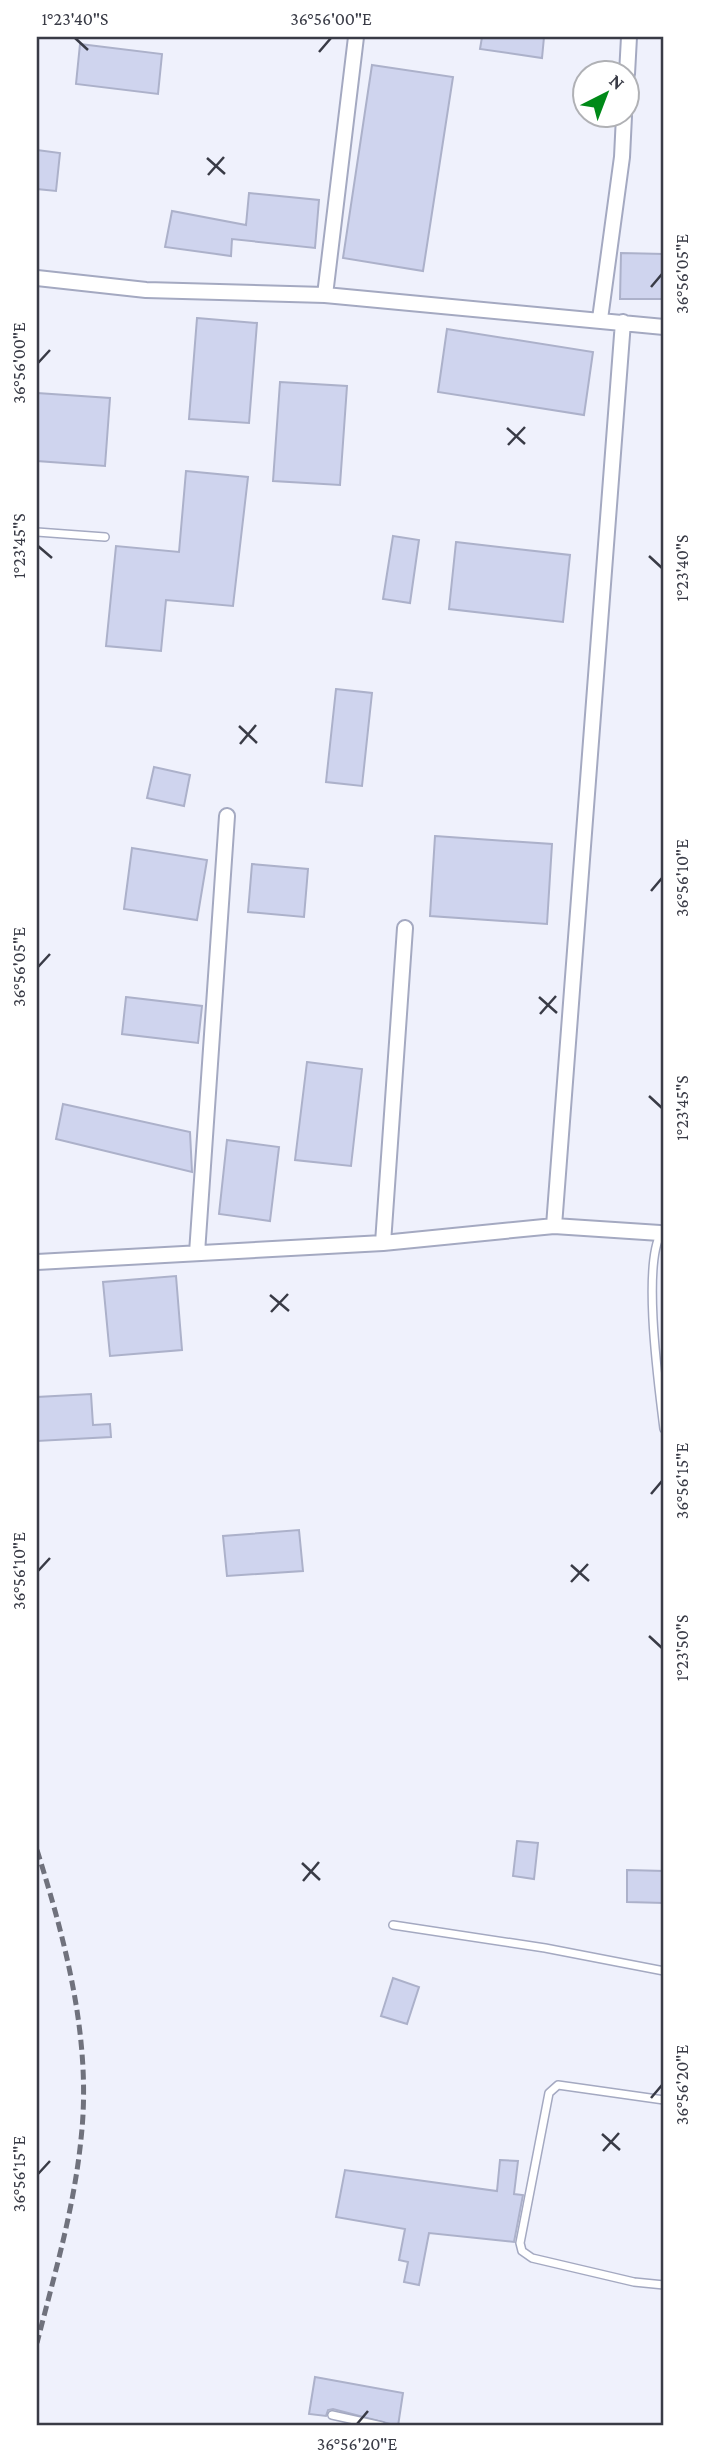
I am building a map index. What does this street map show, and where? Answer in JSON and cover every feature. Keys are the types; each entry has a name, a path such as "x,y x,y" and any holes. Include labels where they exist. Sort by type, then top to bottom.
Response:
{"street":[{"path":"325,295 356,37"},
{"path":"627,60 629,37"},
{"path":"600,319 623,130"},
{"path":"37,278 146,290 325,295 664,327"},
{"path":"554,1226 623,322"},
{"path":"197,1253 227,816"},
{"path":"383,1243 405,928"},
{"path":"37,1262 383,1243 554,1226 662,1233"}],"lane":[{"path":"37,532 105,537"},
{"path":"662,1233 654,1274 655,1325 664,1429"},
{"path":"393,1925 545,1948 664,1972"},
{"path":"664,2100 558,2085 550,2093 520,2243 522,2250 532,2258 634,2282 664,2285"},
{"path":"332,2415 382,2426"}],"building":[{"path":"482,37 544,37 542,58 480,49"},
{"path":"80,44 162,54 158,94 76,84"},
{"path":"372,65 453,77 423,271 343,258"},
{"path":"37,150 60,153 56,191 37,189"},
{"path":"249,193 319,200 315,248 232,239 231,256 165,247 172,211 246,225"},
{"path":"621,253 664,254 664,299 620,299"},
{"path":"197,318 257,323 249,423 189,419"},
{"path":"447,329 593,352 584,415 438,392"},
{"path":"280,382 347,386 340,485 273,481"},
{"path":"37,393 110,398 105,466 37,461"},
{"path":"186,471 248,477 233,606 166,600 161,651 106,646 116,546 179,552"},
{"path":"393,536 419,540 410,603 383,599"},
{"path":"456,542 570,555 563,622 449,609"},
{"path":"336,689 372,693 362,786 326,782"},
{"path":"154,767 190,775 184,806 147,798"},
{"path":"435,836 552,844 547,924 430,916"},
{"path":"132,848 207,860 197,920 124,909"},
{"path":"252,864 308,869 304,917 248,912"},
{"path":"126,997 202,1006 198,1043 122,1034"},
{"path":"307,1062 362,1069 351,1166 295,1160"},
{"path":"63,1104 190,1132 192,1172 56,1139"},
{"path":"227,1140 279,1147 270,1221 219,1214"},
{"path":"176,1276 182,1350 110,1356 103,1282"},
{"path":"91,1394 93,1425 110,1424 111,1437 37,1441 37,1397"},
{"path":"299,1530 303,1571 227,1576 223,1536"},
{"path":"517,1841 538,1843 534,1879 513,1876"},
{"path":"627,1870 664,1871 664,1903 627,1902"},
{"path":"393,1978 419,1987 407,2024 381,2016"},
{"path":"500,2160 518,2161 514,2194 523,2195 514,2242 429,2233 419,2285 404,2282 408,2262 399,2260 405,2229 336,2217 345,2170 497,2191"},
{"path":"315,2377 403,2393 398,2426 333,2409 328,2410 326,2416 309,2414"}],"railway":[{"path":"37,1850 67,1956 80,2029 83,2066 81,2139 74,2191 37,2343"}]}
